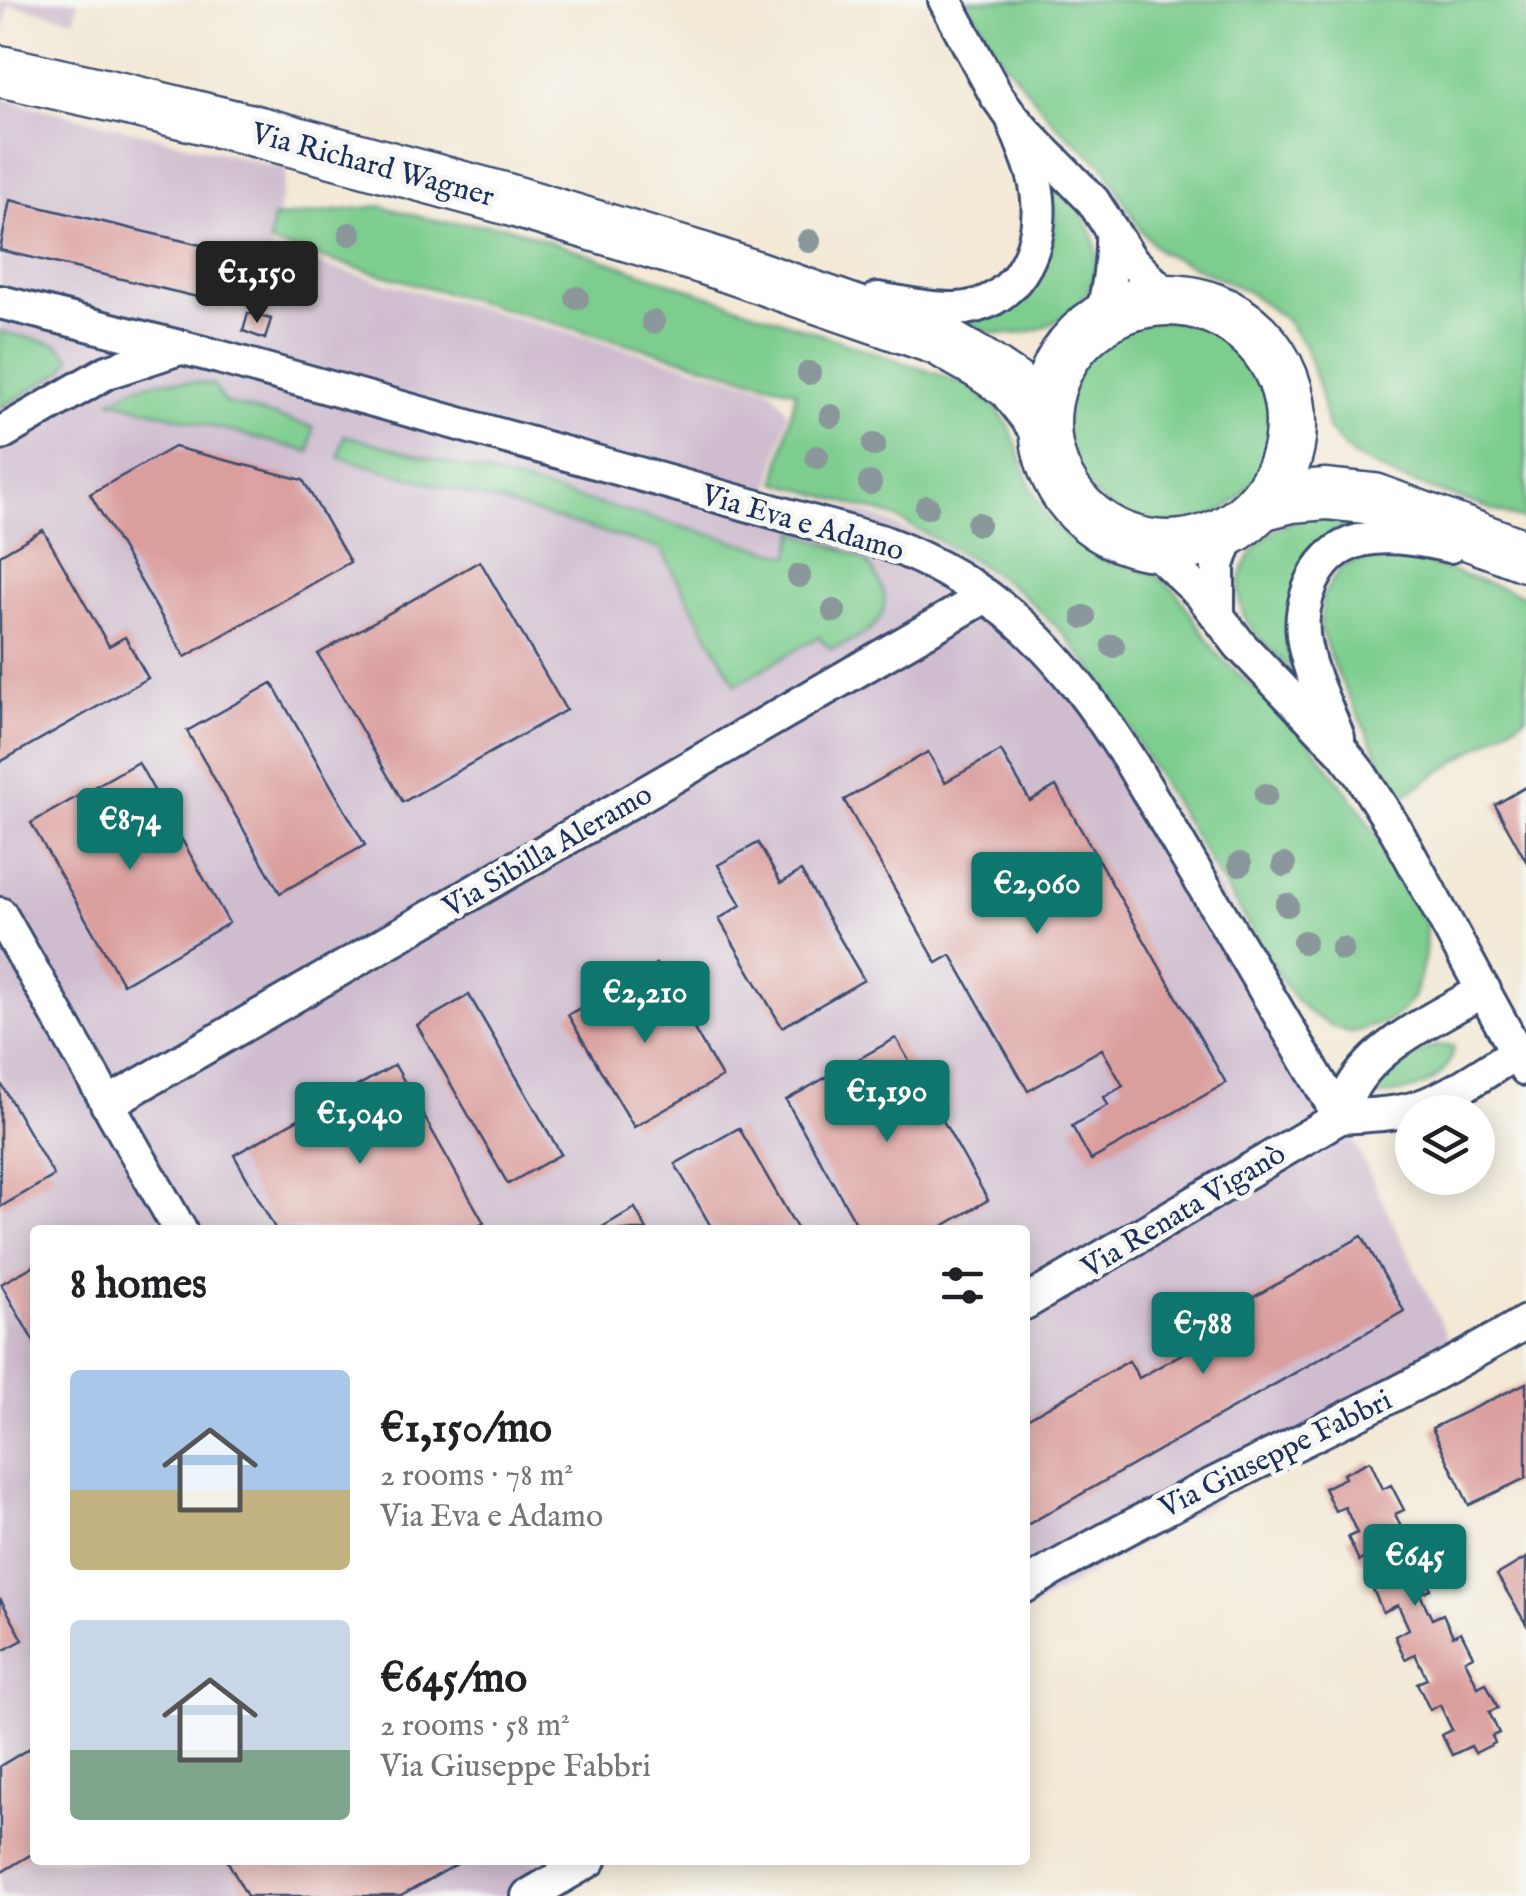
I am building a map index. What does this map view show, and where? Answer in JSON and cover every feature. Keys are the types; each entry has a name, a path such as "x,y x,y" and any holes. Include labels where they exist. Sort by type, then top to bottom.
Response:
{"main road":[{"name":"Via Richard Wagner","path":"0,73 53,82 276,136 503,198 742,272 939,340 1012,385 1045,427"},
{"name":"Via Richard Wagner","path":"939,340 1034,347 1091,329 1136,304 1170,300 1190,302 1231,317 1255,336 1271,356 1284,382 1291,417 1290,442 1281,472 1245,516"},
{"name":"Via Richard Wagner","path":"1091,329 1071,347 1058,367 1050,386 1045,427 1058,478 1078,506 1108,529 1148,544 1193,543 1291,497 1326,494 1374,499 1526,560"},
{"name":"Via Richard Wagner","path":"1291,417 1323,456 1374,499"}],"street":[{"path":"945,0 1012,117 1093,201 1130,260 1170,300"},
{"name":"Via Richard Wagner","path":"742,272 924,307 958,309 1002,294 1024,272 1037,226 1034,181 1012,117"},
{"path":"1091,329 1109,288 1112,231"},
{"name":"Via Eva e Adamo","path":"0,302 183,347 883,542 935,564 1020,623 1050,652 1101,715 1340,1117"},
{"path":"0,434 107,372 183,347"},
{"path":"1218,615 1218,565 1245,516"},
{"name":"Via Richard Wagner","path":"1344,752 1302,633 1309,589 1335,550 1362,540 1396,537 1526,560"},
{"path":"1148,544 1201,594 1264,672 1344,752 1390,821 1521,1061"},
{"name":"Via Sibilla Aleramo","path":"107,1104 986,596"},
{"path":"0,914 177,1225"},
{"path":"1340,1117 1352,1088 1376,1057 1484,990"},
{"name":"Via Renata Viganò","path":"1030,1301 1340,1117 1414,1108 1521,1061"},
{"name":"Via Giuseppe Fabbri","path":"1030,1583 1167,1506 1406,1389 1526,1322"},
{"path":"528,1896 581,1865"}],"shaded area":[{"path":"0,0 78,0 75,19 9,4 3,33"},
{"path":"0,98 287,169 271,251 770,388 788,412 770,487 878,517 950,550 1016,596 1081,659 1290,1008 1458,1358 1030,1609 1030,1225 30,1225 30,1865 594,1865 541,1896 0,1896"}],"green space":[{"path":"967,0 1526,0 1526,521 1393,476 1352,455 1328,429 1305,346 1284,318 1245,290 1159,251 1140,229 1104,166 1055,124 997,53"},
{"path":"1045,174 1092,233 1096,264 1091,283 1067,314 1030,331 989,332 960,320 1038,273 1054,229"},
{"path":"380,206 441,222 505,226 969,385 994,406 1010,427 1031,487 1049,520 1102,560 1152,573 1175,590 1218,655 1302,732 1361,810 1426,923 1425,954 1413,998 1400,1014 1350,1033 1308,1012 1289,992 1091,667 1064,634 1018,590 965,555 892,516 776,482 796,391 269,243 273,218"},
{"path":"1168,320 1207,328 1241,350 1263,384 1271,423 1263,462 1241,496 1207,518 1168,526 1129,518 1095,496 1073,462 1065,423 1073,384 1095,350 1129,328"},
{"path":"0,331 58,345 71,358 64,370 0,408"},
{"path":"166,380 213,384 224,402 313,427 310,452 111,400 136,387"},
{"path":"344,435 790,556 795,532 865,561 880,584 884,608 873,627 853,641 831,649 818,637 736,685 661,549 339,457"},
{"path":"1346,516 1368,524 1354,524 1328,537 1306,564 1304,682 1245,618 1240,602 1242,571 1259,545 1284,525 1310,517"},
{"path":"1384,553 1406,556 1526,596 1526,716 1400,798 1335,669 1320,629 1323,595 1340,568"},
{"path":"1436,1046 1454,1046 1450,1061 1433,1080 1409,1091 1367,1098 1407,1060"}],"building":[{"path":"10,200 209,247 197,297 0,250"},
{"path":"248,313 271,319 265,339 243,331"},
{"path":"174,447 303,480 350,562 185,657 90,494"},
{"path":"43,530 109,646 125,637 148,678 0,762 0,555"},
{"path":"480,561 566,710 403,802 318,654"},
{"path":"272,683 365,845 280,893 187,731"},
{"path":"1001,751 1030,801 1056,786 1226,1083 1091,1160 1072,1126 1108,1105 1104,1097 1123,1086 1102,1049 1028,1091 951,955 937,963 844,800 928,752 945,782"},
{"path":"138,762 229,923 123,984 31,823"},
{"path":"1526,787 1526,861 1495,805"},
{"path":"758,843 781,883 801,871 864,980 782,1027 719,919 741,905 718,865"},
{"path":"656,964 722,1077 634,1127 568,1015"},
{"path":"469,995 561,1154 508,1184 417,1025"},
{"path":"896,1038 988,1200 945,1225 857,1225 786,1100"},
{"path":"395,1065 484,1223 273,1225 234,1155"},
{"path":"0,1082 54,1176 0,1207"},
{"path":"739,1128 795,1225 710,1225 675,1164"},
{"path":"635,1208 644,1225 606,1225"},
{"path":"1362,1236 1404,1311 1030,1523 1030,1417 1129,1361 1139,1378 1206,1340 1199,1328"},
{"path":"30,1268 30,1335 1,1284"},
{"path":"1526,1383 1526,1478 1469,1505 1432,1428"},
{"path":"1370,1461 1383,1489 1391,1485 1404,1510 1395,1514 1407,1539 1415,1535 1427,1560 1419,1564 1431,1589 1420,1594 1432,1619 1443,1614 1453,1636 1461,1632 1473,1656 1465,1660 1478,1687 1486,1683 1498,1708 1489,1712 1499,1733 1492,1736 1495,1743 1475,1753 1471,1746 1452,1755 1442,1735 1452,1730 1440,1705 1430,1710 1417,1683 1427,1679 1415,1654 1405,1659 1395,1636 1409,1629 1398,1605 1383,1612 1372,1587 1381,1582 1369,1556 1359,1561 1348,1537 1357,1533 1345,1507 1335,1511 1324,1488"},
{"path":"1526,1558 1526,1624 1497,1575"},
{"path":"0,1598 23,1640 0,1652"},
{"path":"30,1748 30,1855 0,1873 0,1766"},
{"path":"230,1865 455,1865 401,1896 247,1896"}]}
